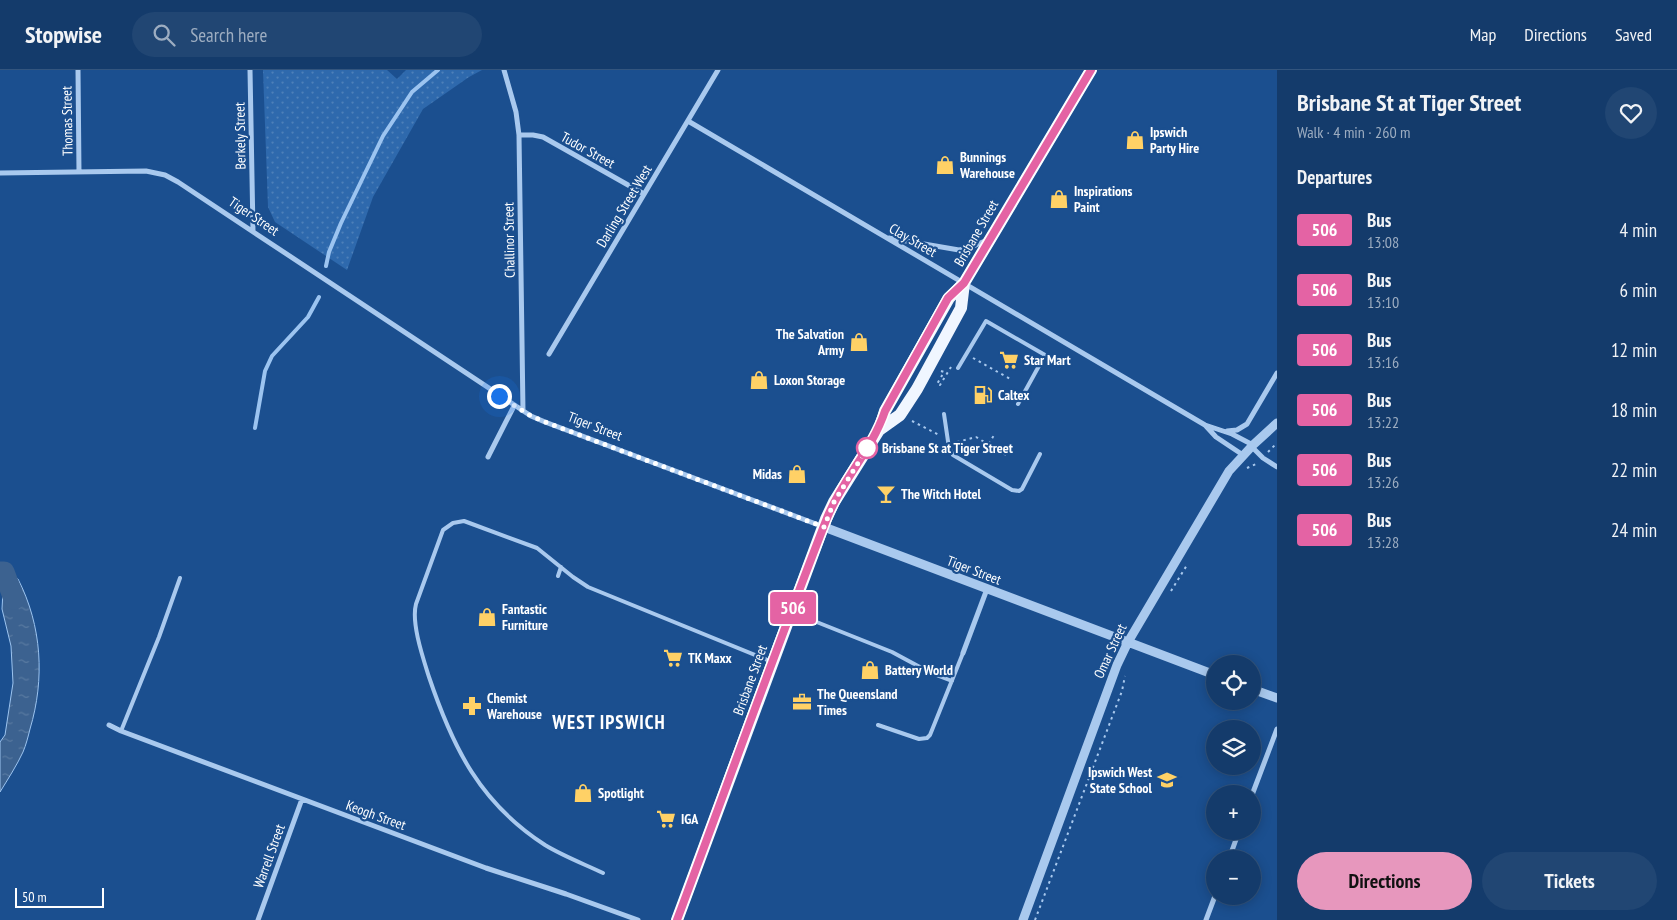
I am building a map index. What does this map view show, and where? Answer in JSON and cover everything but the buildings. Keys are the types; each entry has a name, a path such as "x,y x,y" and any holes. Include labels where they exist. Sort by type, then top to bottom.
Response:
{"main road":[{"name":"Brisbane Street","path":"677,920 772,662 834,502 879,430 885,411 948,298 964,283 1091,70"}],"street":[{"name":"Thomas Street","path":"78,70 80,172"},
{"name":"Berkely Street","path":"250,70 254,231"},
{"name":"Challinor Street","path":"504,70 516,112 519,134 523,411"},
{"name":"Darling Street West","path":"549,354 718,70"},
{"name":"Clay Street","path":"688,121 1205,425 1220,430 1252,446 1263,458 1277,467"},
{"name":"Tudor Street","path":"519,134 533,134 544,137 644,194"},
{"name":"Tiger Street","path":"0,173 146,171 160,173 178,182 254,231 514,406 545,422 1206,671"},
{"path":"886,237 959,250 974,247 989,239"},
{"path":"1220,430 1236,430 1246,425 1277,373"},
{"path":"488,457 514,406"},
{"name":"Omar Street","path":"1022,920 1117,665 1128,642 1222,481 1243,455 1277,423"},
{"name":"Clay Street","path":"1205,425 1216,437 1243,455"},
{"path":"963,653 987,589"},
{"path":"1261,692 1277,698"},
{"name":"Keogh Street","path":"109,725 486,868 638,920"},
{"path":"1256,785 1277,729"},
{"name":"Warrell Street","path":"258,920 302,799"},
{"path":"1206,920 1212,905"}],"lane":[{"path":"958,368 986,321 1045,355 1018,404"},
{"path":"944,414 949,448 953,455 1015,491 1022,489 1040,454"},
{"path":"603,873 545,845 506,816 473,777 452,738 441,713 421,650 414,614 443,530 453,523 470,522 537,548 588,587 772,662"},
{"path":"558,576 562,567"},
{"path":"121,731 159,637 180,578"},
{"path":"792,612 892,652 931,673 952,681"},
{"path":"878,725 919,739 927,738 930,735 963,653"}],"path":[{"path":"954,262 955,259 959,260"},
{"path":"941,370 944,372 937,384 940,385 958,354 969,359 971,357 1012,380"},
{"path":"912,421 954,442 976,437 1008,456"},
{"path":"988,444 994,435"},
{"path":"1270,450 1277,443"},
{"path":"1243,470 1256,464"},
{"path":"1168,595 1187,564"},
{"path":"1035,920 1122,690 1127,670"}],"shaded area":[{"path":"263,70 387,70 397,79 406,70 482,70 423,109 373,197 347,270 275,222 268,207"}],"water":[{"path":"4,572 18,579 26,597 36,634 39,672 35,710 26,744 18,762 0,792 0,742 5,735 13,683 11,646 2,609"}],"waterway":[{"path":"326,266 329,252 341,223 383,136 412,92 438,70"},
{"path":"255,428 265,371 272,356 308,317 319,297"},
{"path":"0,572 4,572 14,599"}],"bus line":[{"name":"506","path":"677,920 772,662 834,502 879,430 885,411 948,298 964,283 1091,70"}],"place":[{"name":"Ipswich Party Hire","path":"1135,140"},
{"name":"Bunnings Warehouse","path":"945,165"},
{"name":"Inspirations Paint","path":"1059,199"},
{"name":"The Salvation Army","path":"859,342"},
{"name":"Star Mart","path":"1009,360"},
{"name":"Loxon Storage","path":"759,380"},
{"name":"Caltex","path":"983,395"},
{"name":"Brisbane St at Tiger Street","path":"867,448"},
{"name":"Midas","path":"797,474"},
{"name":"The Witch Hotel","path":"886,494"},
{"name":"Fantastic Furniture","path":"487,617"},
{"name":"TK Maxx","path":"673,658"},
{"name":"Battery World","path":"870,670"},
{"name":"The Queensland Times","path":"802,702"},
{"name":"Chemist Warehouse","path":"472,706"},
{"name":"Ipswich West State School","path":"1167,780"},
{"name":"Spotlight","path":"583,793"},
{"name":"IGA","path":"666,819"}],"district":[{"name":"WEST IPSWICH","path":"609,722"}],"route":[{"path":"499,396 531,416 545,422 824,527 834,502 871,442 867,448"}]}
